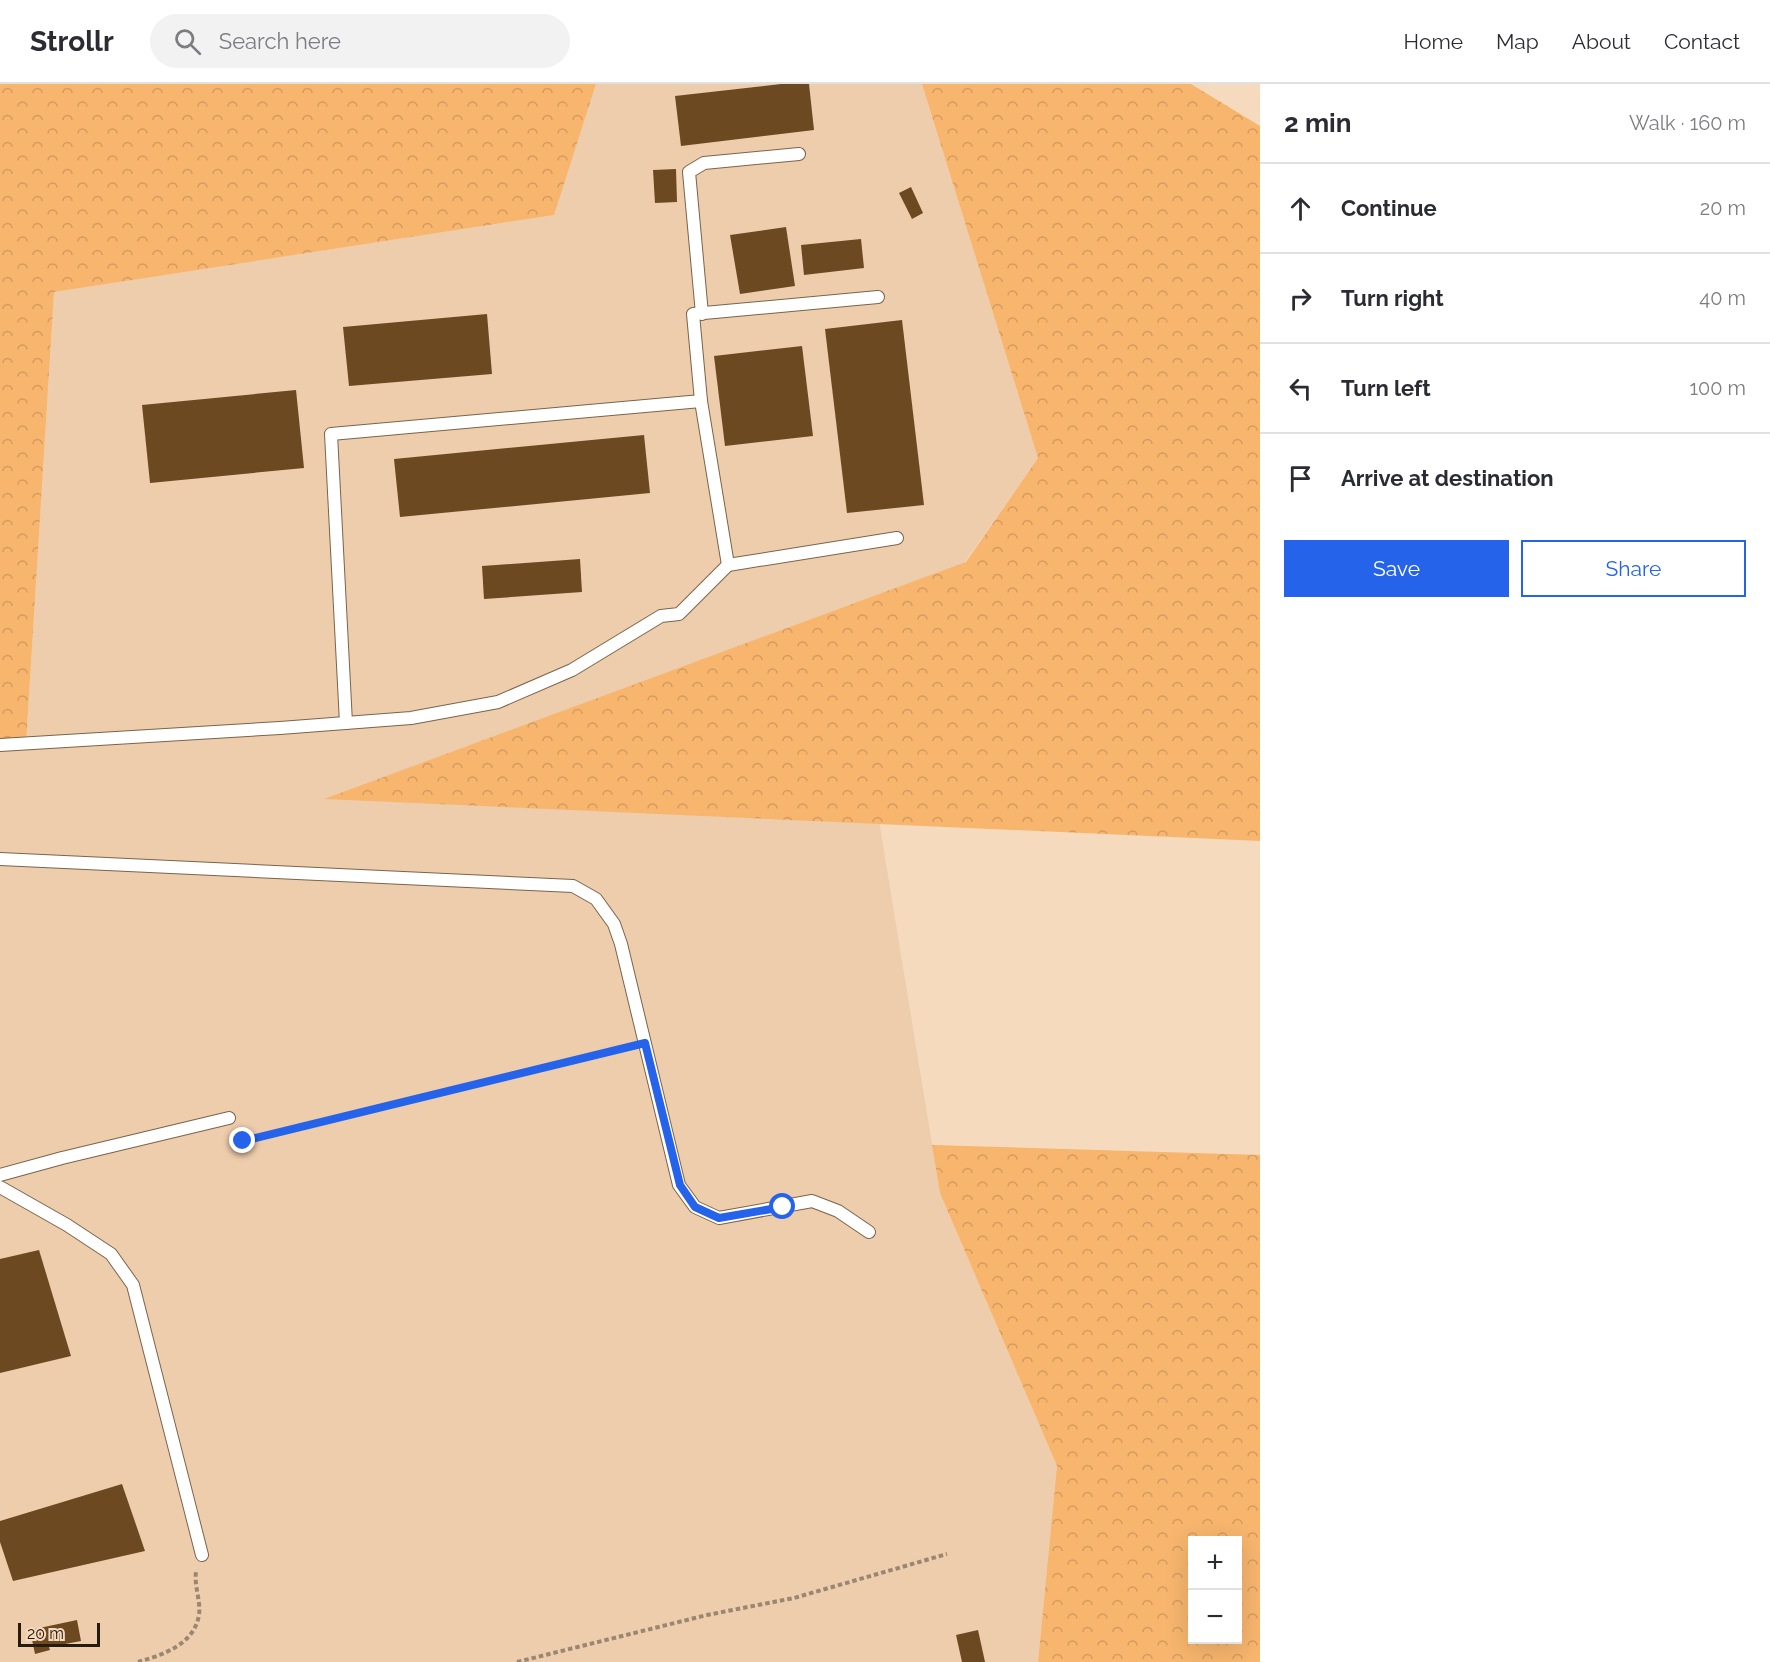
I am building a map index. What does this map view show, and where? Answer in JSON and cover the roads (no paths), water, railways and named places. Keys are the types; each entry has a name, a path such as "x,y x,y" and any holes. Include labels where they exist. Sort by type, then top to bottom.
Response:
{"lane":[{"path":"702,314 689,172 704,163 800,154"},
{"path":"729,565 701,401 693,314 878,297"},
{"path":"346,723 332,434 701,401"},
{"path":"0,745 411,718 498,702 572,670 661,616 679,614 729,565 897,538"},
{"path":"0,859 573,886 596,899 614,924 621,944 680,1185 695,1207 719,1218 812,1201 838,1211 869,1232"},
{"path":"0,1175 229,1118"},
{"path":"0,1187 67,1225 111,1254 134,1286 202,1555"}]}
